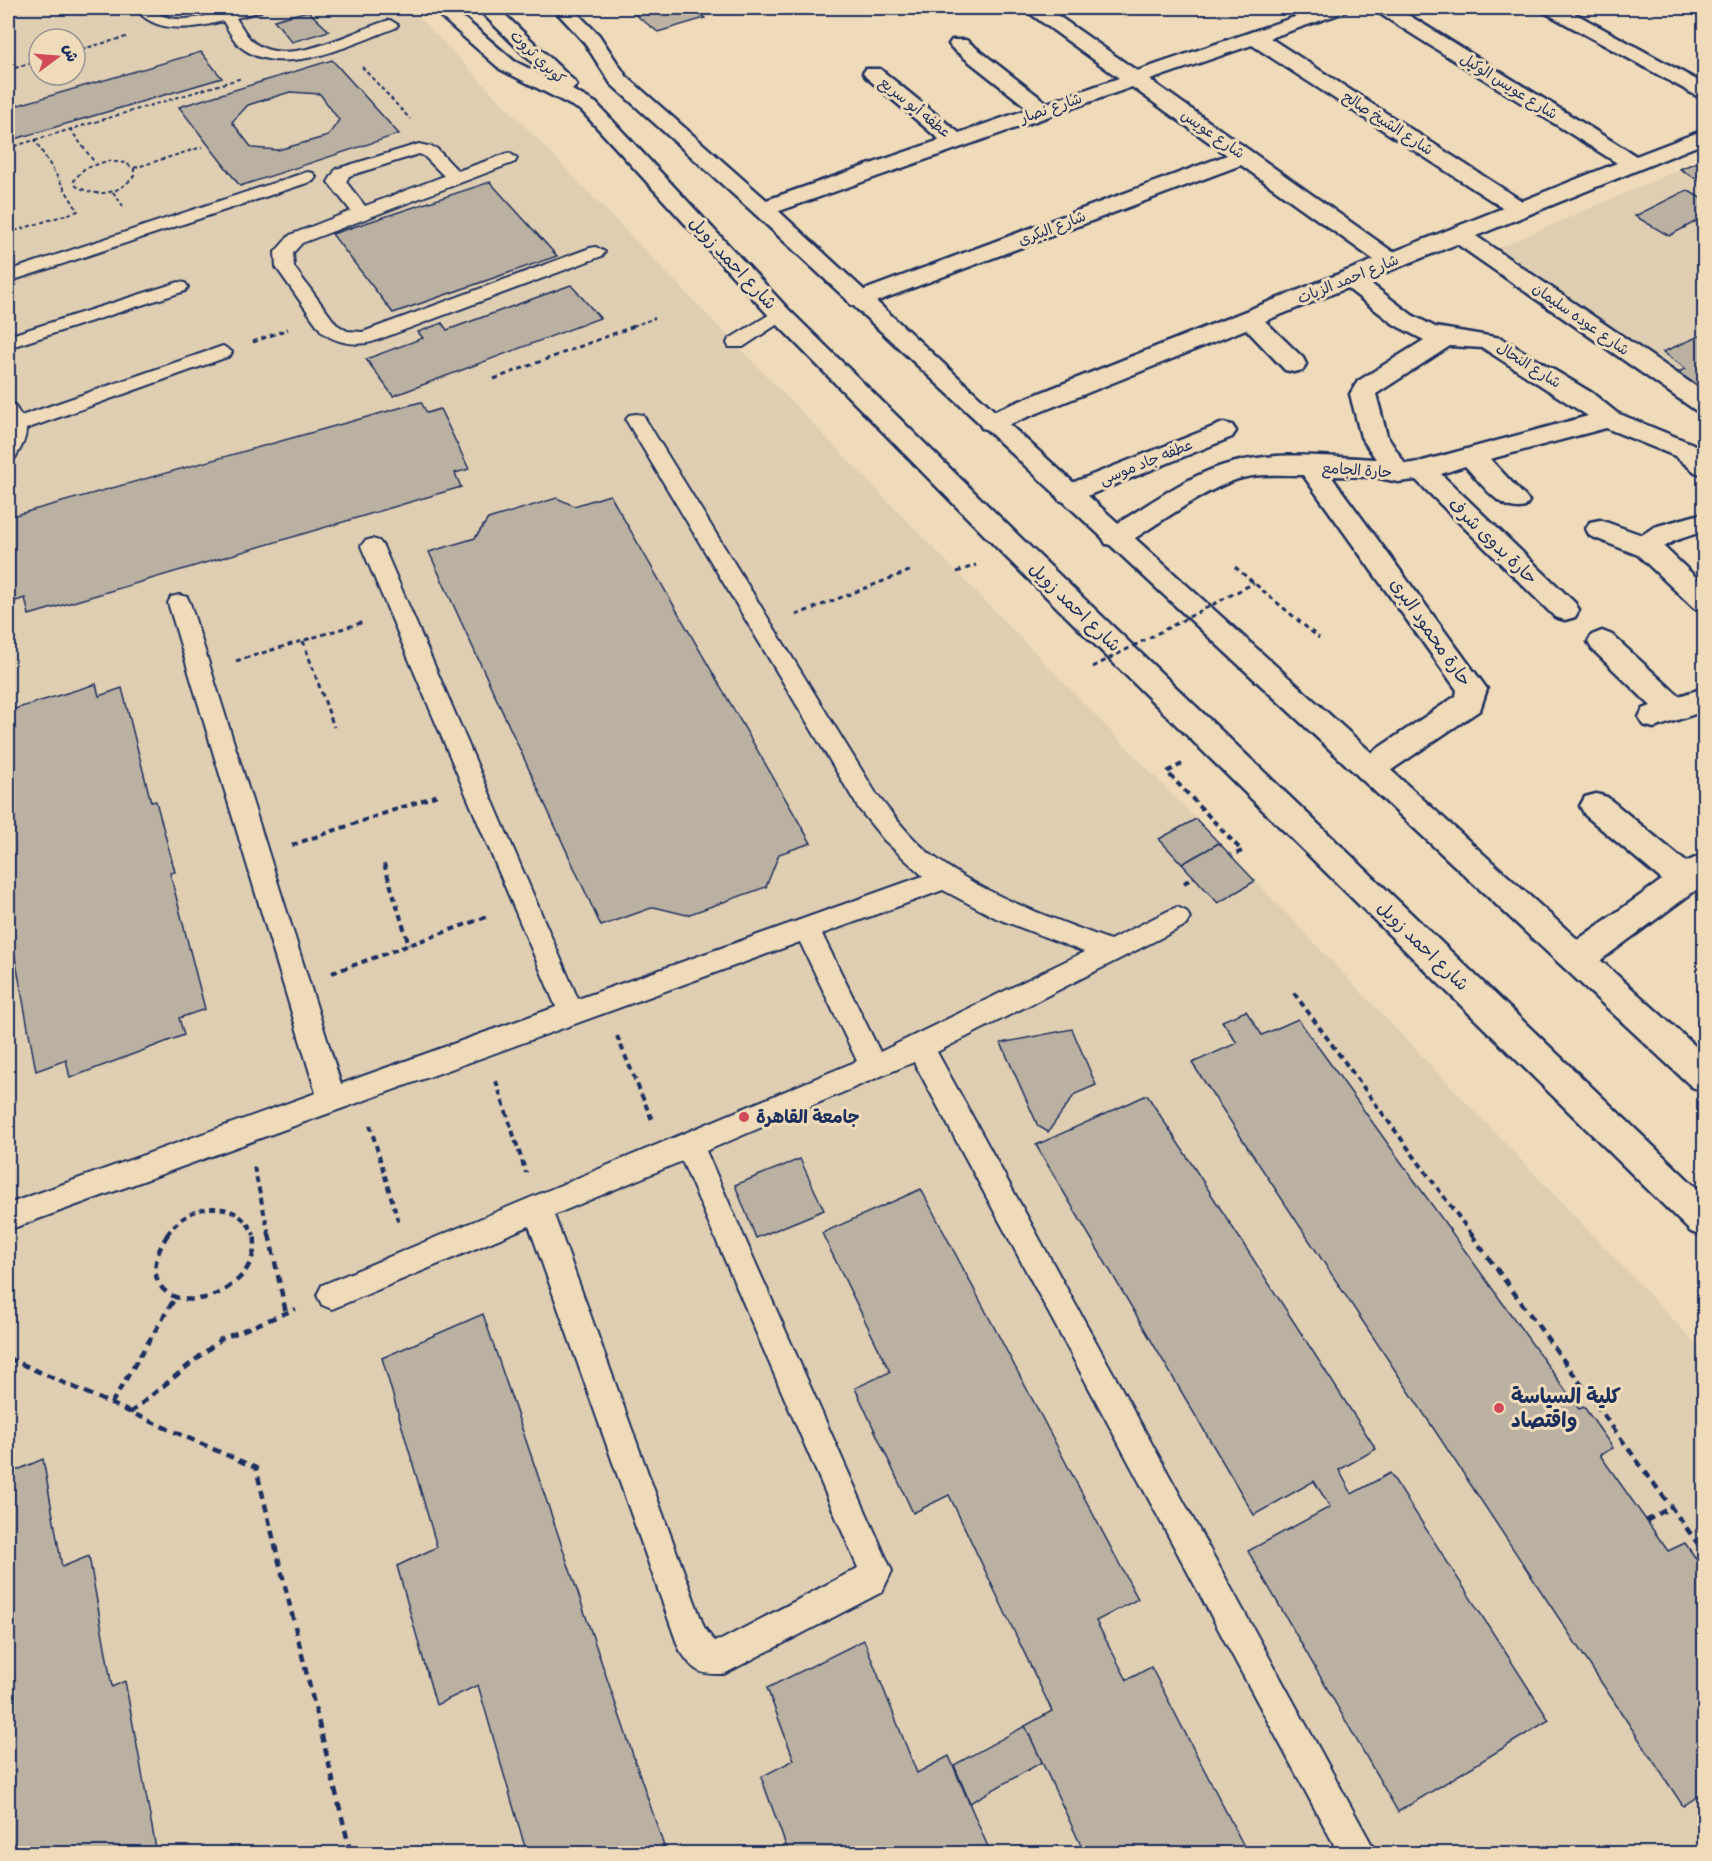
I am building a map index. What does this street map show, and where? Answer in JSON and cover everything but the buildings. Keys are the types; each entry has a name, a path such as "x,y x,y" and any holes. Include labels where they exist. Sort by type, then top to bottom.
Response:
{"street":[{"name":"شارع احمد زويل","path":"441,8 507,65 590,107 780,314 1016,550 1704,1220"},
{"name":"كوبري ثروت","path":"487,8 590,107"},
{"path":"540,8 763,209 1068,494 1578,958 1701,1066"},
{"name":"شارع نصار","path":"763,209 1338,8"},
{"name":"شارع عويس الوكيل","path":"1384,8 1634,164"},
{"path":"1551,8 1704,92"},
{"path":"568,9 592,39 618,80"},
{"path":"1042,13 1070,11"},
{"name":"شارع عويس","path":"1042,13 1392,262"},
{"name":"شارع الشيخ صالح","path":"1254,37 1521,210"},
{"path":"959,44 1045,111"},
{"name":"عطفه أبو سريع","path":"873,73 956,142"},
{"name":"شارع احمد الزيات","path":"991,422 1704,136"},
{"name":"شارع البكرى","path":"860,300 1244,156"},
{"name":"شارع عوده سليمان","path":"1458,234 1704,404"},
{"name":"شارع النحال","path":"1350,279 1421,330 1445,338 1484,340 1492,343 1583,399 1608,419 1684,450 1704,466"},
{"path":"1250,319 1294,364"},
{"name":"حارة بدوى شرف","path":"1445,338 1367,387 1363,394 1374,438 1565,610"},
{"name":"حارة الجامع","path":"1116,537 1209,482 1234,471 1274,466 1310,466 1375,468 1410,472 1608,419"},
{"name":"عطفه جاد موسى","path":"1068,494 1223,431"},
{"path":"1470,455 1516,501"},
{"name":"حارة محمود البرى","path":"1310,466 1472,689 1473,695 1470,702 1370,769"},
{"path":"1648,548 1649,543 1664,534 1704,522"},
{"path":"1600,529 1648,548 1683,592"},
{"path":"1602,642 1664,714 1704,699"},
{"path":"1578,958 1695,874 1596,806"}],"lane":[{"path":"143,8 148,15 166,22 193,22 256,8"},
{"path":"226,15 249,47 272,56 288,56 339,43 390,25"},
{"path":"362,213 339,186 338,177 349,170 405,151 425,150 455,178"},
{"path":"510,158 296,239 284,252 282,260 329,328 336,334 350,338 380,334 596,252"},
{"path":"8,277 307,177"},
{"path":"8,342 179,287"},
{"path":"736,343 780,314"},
{"path":"8,453 17,436 12,417 223,352"},
{"path":"636,420 887,830 943,879 1008,912 1108,950"},
{"path":"372,546 572,1015"},
{"path":"178,603 332,1101"},
{"path":"8,1217 943,879"},
{"path":"332,1295 920,1047 1108,950 1177,918"},
{"path":"807,930 873,1066"},
{"path":"920,1047 1359,1854"},
{"path":"537,1209 691,1637 706,1658 724,1658 870,1580 876,1571 677,1149"}],"path":[{"path":"87,47 166,22"},
{"path":"339,43 424,134 425,150"},
{"path":"8,148 252,75 288,56"},
{"path":"8,70 27,64"},
{"path":"70,129 94,163"},
{"path":"8,233 78,211 34,140"},
{"path":"134,168 202,147"},
{"path":"119,160 134,168 136,174 132,181 119,189 101,194 81,191 74,180 77,174 94,163 119,160"},
{"path":"494,378 655,318"},
{"path":"1235,567 1318,638"},
{"path":"762,628 912,570"},
{"path":"1093,667 1254,583"},
{"path":"201,673 399,611"},
{"path":"303,641 334,727"},
{"path":"1167,772 1242,851 1232,856"},
{"path":"257,856 473,784"},
{"path":"384,864 409,945"},
{"path":"297,985 524,903"},
{"path":"1294,993 1704,1552"},
{"path":"604,1003 677,1149"},
{"path":"484,1046 537,1209"},
{"path":"360,1090 410,1263"},
{"path":"246,1131 286,1313"},
{"path":"216,1208 234,1210 247,1221 254,1236 254,1254 246,1272 232,1287 214,1299 193,1302 175,1298 161,1288 155,1272 156,1255 164,1236 178,1222 197,1211 216,1208"},
{"path":"130,1413 221,1339 332,1295"},
{"path":"111,1404 175,1298"},
{"path":"8,1358 256,1468 351,1854"},
{"path":"1646,1521 1671,1507"}],"shaded area":[{"name":"جامعة القاهرة","path":"8,8 410,8 1196,819 1704,1352 1704,1853 8,1854"},
{"path":"1704,159 1704,394 1496,249"}],"place":[{"name":"جامعة القاهرة","path":"744,1117"},
{"name":"كلية السياسة واقتصاد","path":"1499,1408"}]}
